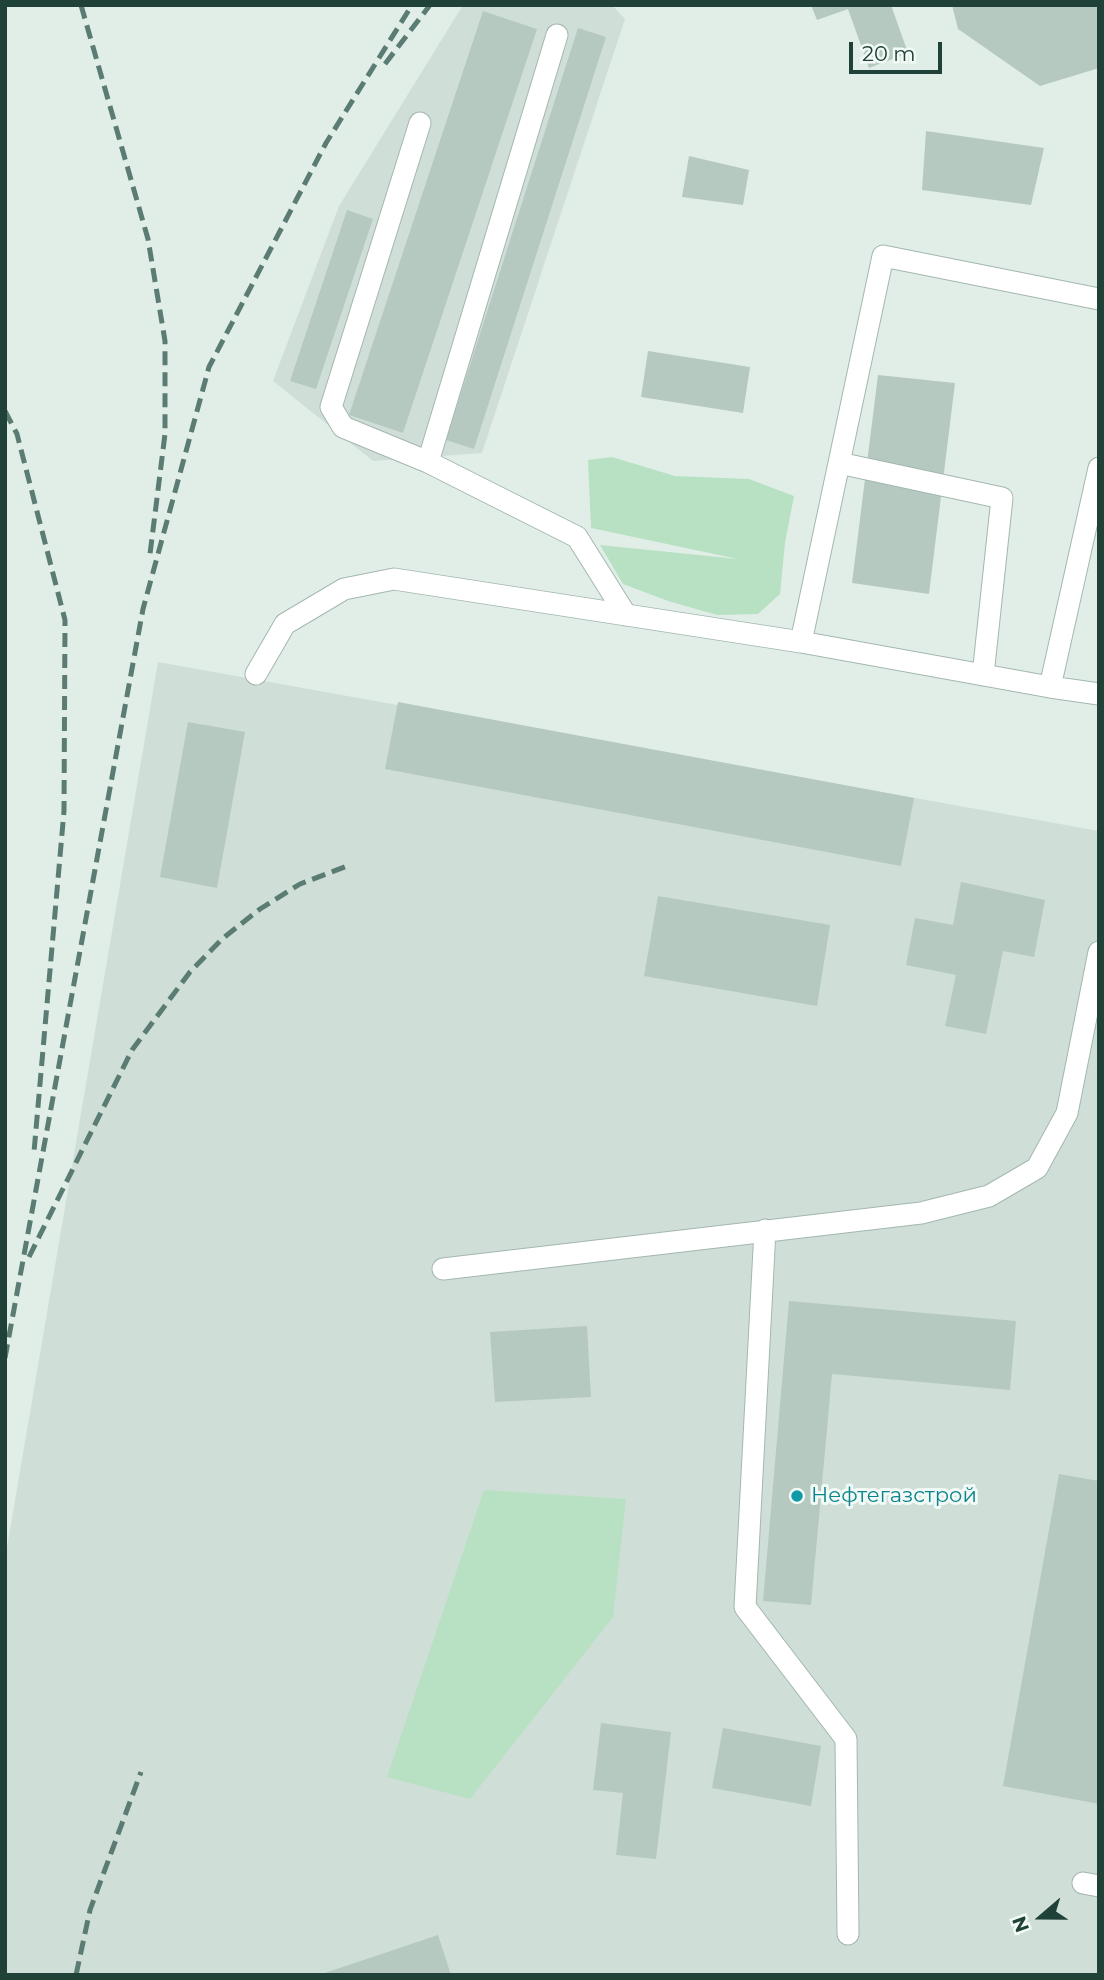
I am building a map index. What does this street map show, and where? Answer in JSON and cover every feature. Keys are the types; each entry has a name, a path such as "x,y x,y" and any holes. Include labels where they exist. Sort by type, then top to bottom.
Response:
{"lane":[{"path":"428,462 558,35"},
{"path":"420,123 331,407 343,427 428,462 577,537 626,615"},
{"path":"801,642 883,256 1099,299"},
{"path":"839,463 1002,498 983,675"},
{"path":"1050,687 1099,468"},
{"path":"256,674 285,624 344,589 394,579 801,642 1099,694"},
{"path":"443,1269 921,1213 989,1196 1037,1168 1067,1113 1099,952"},
{"path":"765,1230 745,1607 846,1739 848,1934"}],"shaded area":[{"path":"463,5 612,5 625,19 482,453 373,461 273,381 339,206"},
{"path":"158,662 1099,831 1099,1975 5,1975 5,1559"}],"green space":[{"path":"612,457 675,476 749,479 794,496 785,543 780,594 758,614 717,615 623,584 600,545 738,559 591,528 588,460"},
{"path":"484,1490 626,1499 613,1617 470,1799 387,1777"}],"building":[{"path":"811,5 891,5 908,53 869,68 848,9 817,20"},
{"path":"952,5 1099,5 1099,68 1040,86 958,29"},
{"path":"483,11 537,29 403,433 349,415"},
{"path":"578,28 606,37 474,449 446,440"},
{"path":"926,131 1044,148 1031,205 922,190"},
{"path":"689,156 749,170 743,205 682,197"},
{"path":"347,210 373,219 316,389 290,381"},
{"path":"648,351 750,367 743,413 641,397"},
{"path":"878,375 955,383 929,594 852,583"},
{"path":"398,702 914,798 901,866 385,769"},
{"path":"188,722 245,732 217,888 160,877"},
{"path":"961,882 1045,900 1034,957 1003,951 986,1034 945,1026 956,975 906,965 915,918 953,925"},
{"path":"658,896 830,925 817,1006 644,976"},
{"name":"Нефтегазстрой","path":"789,1301 1016,1321 1010,1390 832,1374 811,1605 763,1601"},
{"path":"587,1326 591,1397 495,1402 490,1332"},
{"path":"1059,1474 1099,1481 1099,1804 1003,1786"},
{"path":"601,1723 671,1732 656,1859 616,1855 623,1793 593,1790"},
{"path":"723,1728 821,1746 811,1806 712,1788"},
{"path":"438,1935 451,1975 322,1975 322,1974"}],"railway":[{"path":"81,5 148,239 165,341 165,434 150,554"},
{"path":"5,1358 143,609 209,367 326,143 412,5"},
{"path":"385,64 430,5"},
{"path":"5,411 17,434 65,620 64,811 34,1152"},
{"path":"29,1257 132,1050 190,972 222,939 260,909 300,884 347,866"},
{"path":"76,1975 90,1910 141,1772"}],"place":[{"name":"Нефтегазстрой","path":"797,1496"}]}
